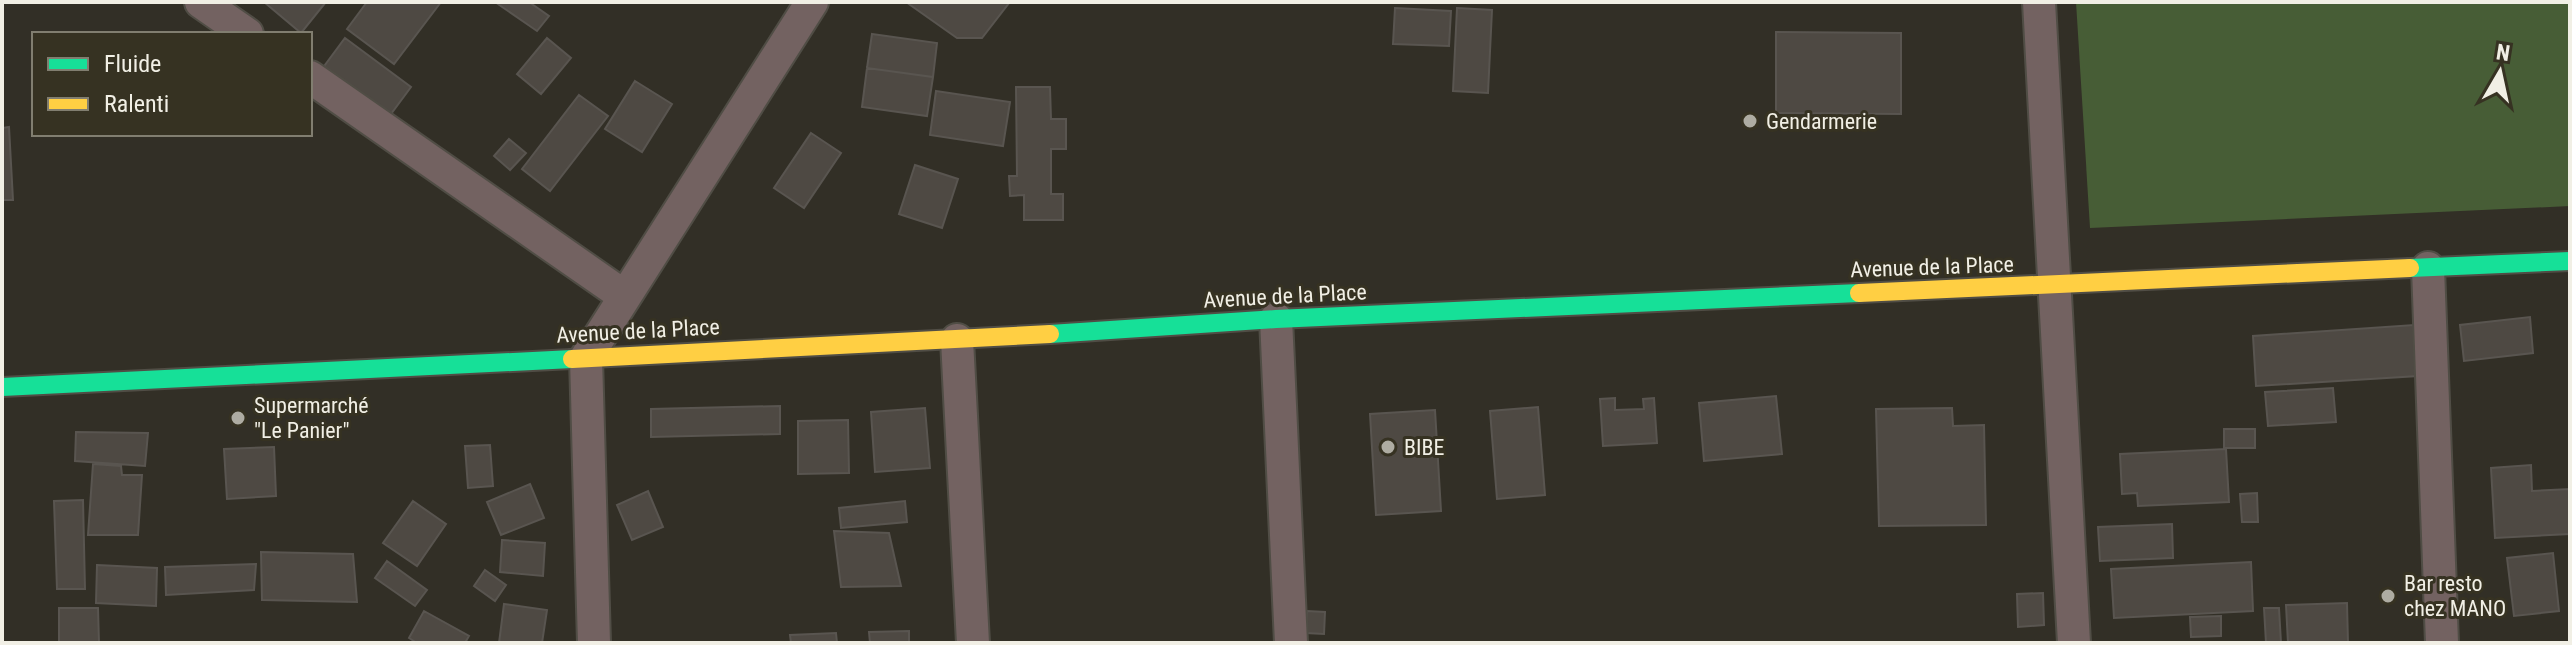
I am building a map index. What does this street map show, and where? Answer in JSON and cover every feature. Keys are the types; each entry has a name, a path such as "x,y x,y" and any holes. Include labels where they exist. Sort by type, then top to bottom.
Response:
{"street":[{"path":"201,2 244,32"},
{"path":"594,643 586,358 812,2"},
{"path":"2039,2 2074,643"},
{"path":"312,78 624,296"},
{"name":"Avenue de la Place","path":"2,387 957,340 1276,319 2570,261"},
{"path":"2428,268 2442,643"},
{"path":"1276,319 1291,643"},
{"path":"957,340 973,643"}],"green space":[{"path":"2076,2 2570,2 2570,206 2090,228"}],"building":[{"path":"264,2 326,2 300,32"},
{"path":"367,2 441,2 394,64 347,29"},
{"path":"495,2 529,2 549,16 537,31"},
{"path":"906,2 1009,3 982,38 957,38"},
{"path":"1395,8 1451,11 1449,46 1393,44"},
{"path":"1457,8 1492,10 1488,93 1453,91"},
{"path":"1776,32 1901,33 1901,114 1776,113"},
{"path":"872,34 937,43 933,77 867,68"},
{"path":"345,38 411,87 385,122 319,73"},
{"path":"547,38 571,58 541,94 517,74"},
{"path":"867,68 933,77 927,116 862,107"},
{"path":"635,81 672,104 642,152 605,129"},
{"path":"1016,87 1050,87 1051,119 1066,119 1066,149 1051,149 1051,194 1063,194 1063,220 1024,220 1024,195 1010,196 1009,176 1017,176"},
{"path":"936,91 1010,102 1003,146 930,135"},
{"path":"579,95 608,116 550,191 522,169"},
{"path":"9,127 13,200 2,200 2,128"},
{"path":"811,133 841,153 804,208 774,188"},
{"path":"509,139 526,153 510,170 494,156"},
{"path":"915,165 958,179 942,228 899,214"},
{"path":"2530,317 2533,353 2464,361 2460,325"},
{"path":"2414,325 2418,376 2256,386 2253,336"},
{"path":"2333,388 2336,422 2268,426 2265,392"},
{"path":"1776,396 1782,454 1704,461 1699,403"},
{"path":"1615,398 1615,410 1644,409 1643,399 1654,398 1657,443 1603,446 1600,399"},
{"path":"780,406 780,434 651,437 651,409"},
{"path":"1538,407 1545,495 1497,499 1490,411"},
{"path":"925,408 930,468 875,472 871,412"},
{"path":"1952,408 1953,426 1984,425 1986,525 1879,526 1876,409"},
{"path":"1435,410 1441,511 1376,515 1370,414"},
{"path":"848,420 849,473 798,474 798,421"},
{"path":"2224,429 2255,429 2255,448 2224,448"},
{"path":"76,432 148,433 145,466 75,461"},
{"path":"490,445 493,486 468,488 465,446"},
{"path":"274,447 276,496 227,499 224,449"},
{"path":"2226,449 2229,502 2138,506 2137,493 2122,494 2120,454"},
{"path":"93,464 121,466 122,475 142,475 138,535 88,535"},
{"path":"2531,465 2532,491 2570,489 2570,534 2495,538 2491,468"},
{"path":"530,484 544,518 501,535 487,502"},
{"path":"648,491 663,527 632,540 617,505"},
{"path":"2257,493 2258,522 2242,522 2240,494"},
{"path":"83,500 85,589 57,589 54,501"},
{"path":"413,501 446,524 417,566 383,543"},
{"path":"905,501 907,522 841,528 839,508"},
{"path":"2172,524 2173,558 2100,561 2098,527"},
{"path":"834,531 889,533 901,586 841,587"},
{"path":"502,540 545,543 543,576 500,572"},
{"path":"261,552 353,554 357,602 262,600"},
{"path":"2553,553 2559,611 2514,616 2507,558"},
{"path":"387,561 427,590 415,606 375,578"},
{"path":"2251,562 2253,611 2114,618 2111,569"},
{"path":"256,564 254,590 166,595 165,567"},
{"path":"97,565 157,568 156,606 96,603"},
{"path":"485,570 506,585 495,601 474,586"},
{"path":"2043,593 2044,625 2018,627 2017,594"},
{"path":"2347,603 2348,643 2288,643 2286,605"},
{"path":"504,604 547,610 542,643 499,643"},
{"path":"59,608 98,608 99,643 59,643"},
{"path":"2264,608 2279,608 2281,643 2266,643"},
{"path":"424,611 469,636 465,643 417,643 409,638"},
{"path":"1307,611 1325,612 1324,634 1306,633"},
{"path":"2221,616 2221,636 2191,637 2190,617"},
{"path":"909,631 909,643 870,643 869,632"},
{"path":"836,633 837,643 791,643 790,635"}],"traffic: fast":[{"path":"2410,268 2570,261"},
{"path":"1050,334 1276,319 1859,293"},
{"path":"2,387 572,359"}],"traffic: slow":[{"path":"1859,293 2410,268"},
{"path":"572,359 1050,334"}],"place":[{"name":"Gendarmerie","path":"1750,121"},
{"name":"Supermarché \"Le Panier\"","path":"238,418"},
{"name":"BIBE","path":"1388,447"},
{"name":"Bar resto chez MANO","path":"2388,596"}]}
